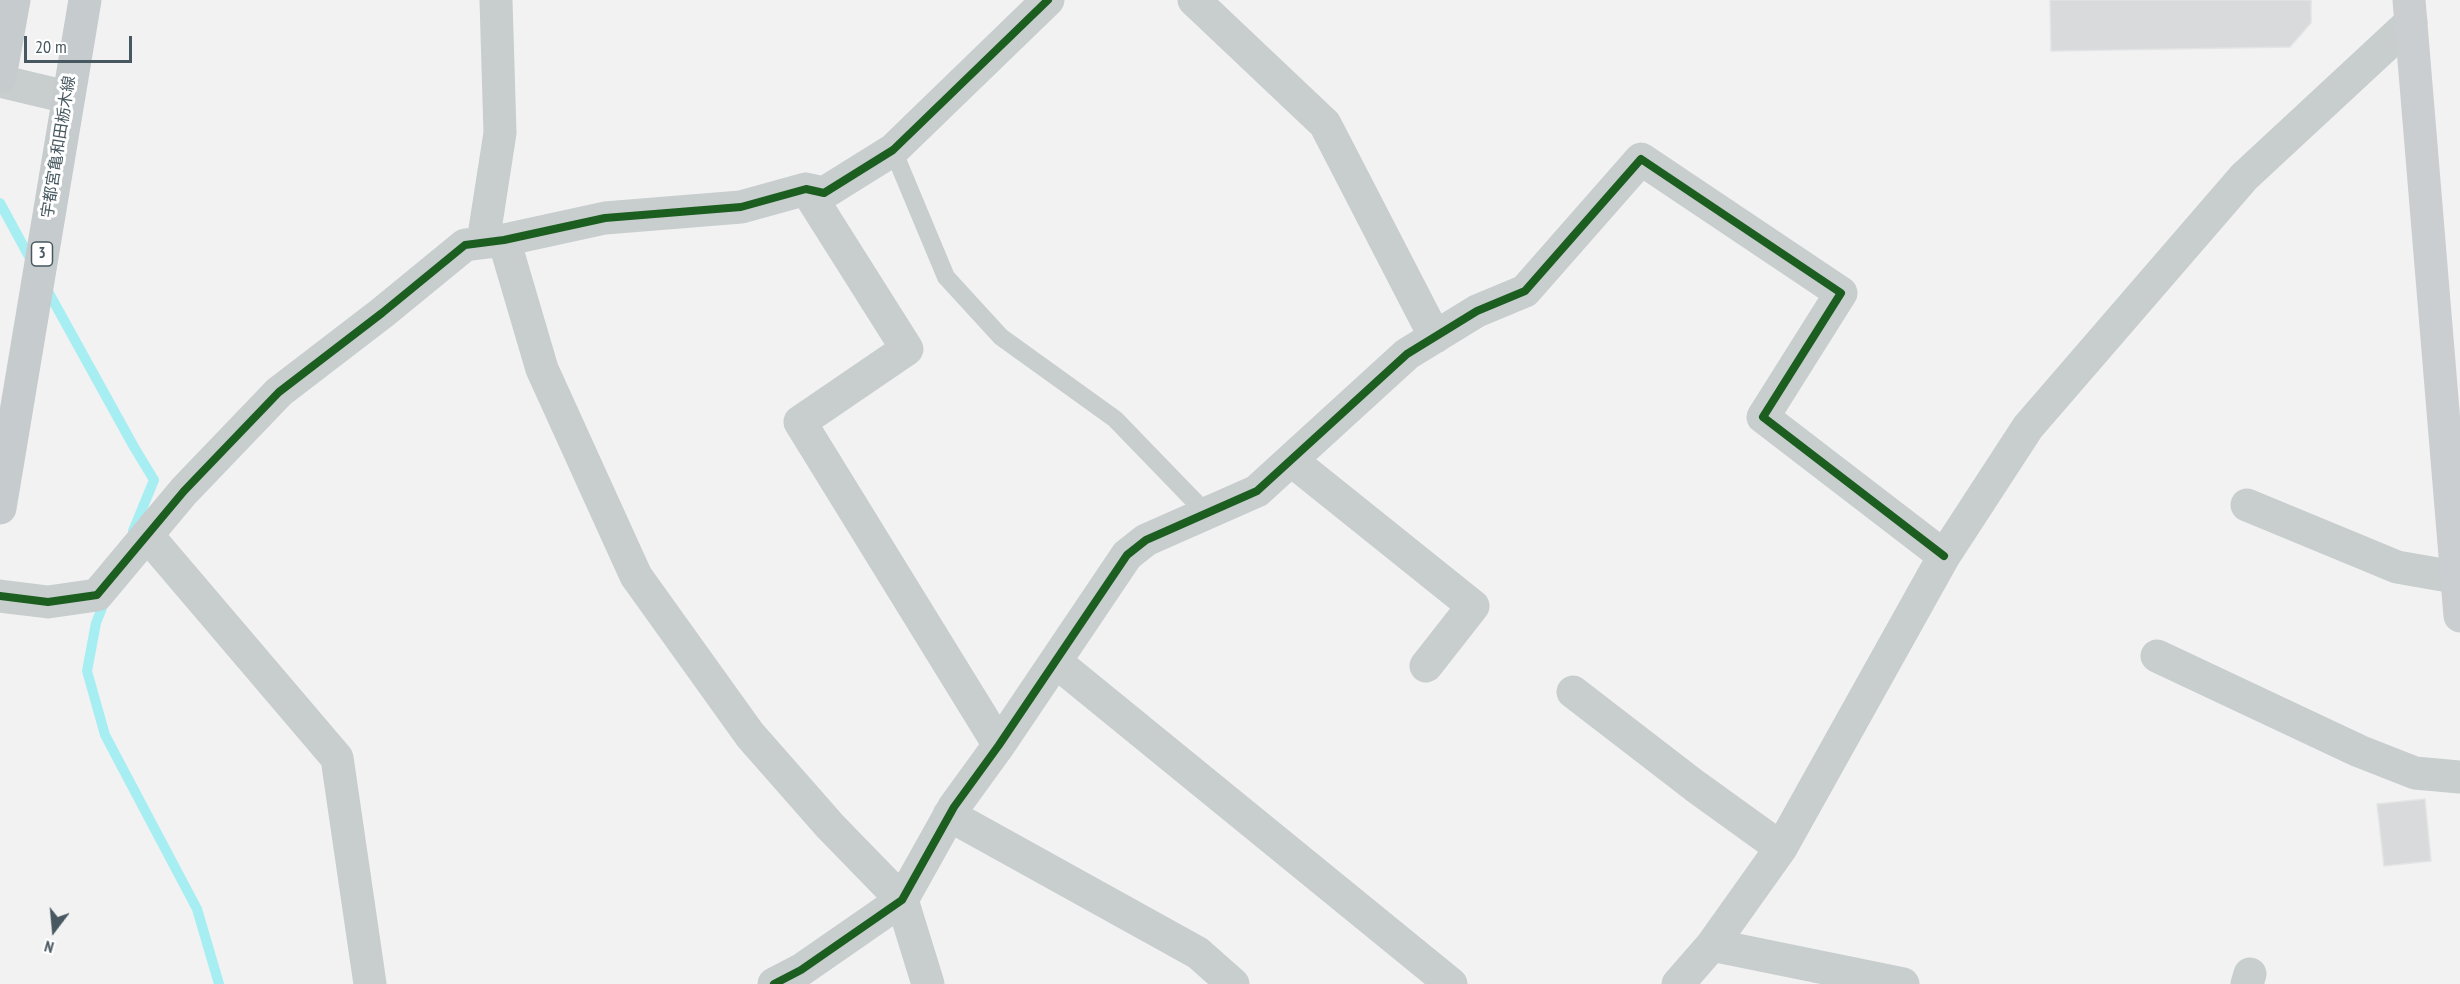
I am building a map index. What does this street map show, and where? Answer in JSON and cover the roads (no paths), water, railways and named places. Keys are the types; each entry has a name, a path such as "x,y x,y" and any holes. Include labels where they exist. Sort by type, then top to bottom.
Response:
{"main road":[{"path":"0,79 14,0"},
{"name":"宇都宮亀和田栃木線","path":"0,508 85,0"}],"street":[{"path":"496,0 500,133 493,241 542,369 636,576 750,735 830,826 902,900 928,984"},
{"path":"0,596 48,602 97,595 184,491 279,392 382,313 465,245 605,218 741,207 806,189 824,193 892,150 1048,0"},
{"path":"1194,0 1325,124 1435,337"},
{"path":"1677,984 1712,945 1781,848 1944,556 2028,428 2236,186 2410,7"},
{"path":"2410,7 2460,616"},
{"path":"0,79 68,97"},
{"path":"774,984 801,970 902,900 949,815 1056,663 1127,555 1146,540 1257,491 1407,354 1477,311 1525,291 1641,159 1841,293 1763,417 1944,556"},
{"path":"806,189 907,349 800,422 999,745"},
{"path":"1291,460 1473,606 1426,666"},
{"path":"2247,505 2397,567 2458,578"},
{"path":"147,535 337,758 370,984"},
{"path":"2157,656 2359,751 2415,773 2460,777"},
{"path":"1056,663 1451,984"},
{"path":"1574,692 1695,786 1781,848"},
{"path":"949,815 1198,953 1233,984"},
{"path":"1712,945 1903,984"}],"lane":[{"path":"892,150 946,277 1001,337 1115,419 1206,513"}],"waterway":[{"path":"0,203 32,262"},
{"path":"45,286 154,480 133,531"},
{"path":"106,598 96,623 87,671 105,735 197,909 219,984"}]}
